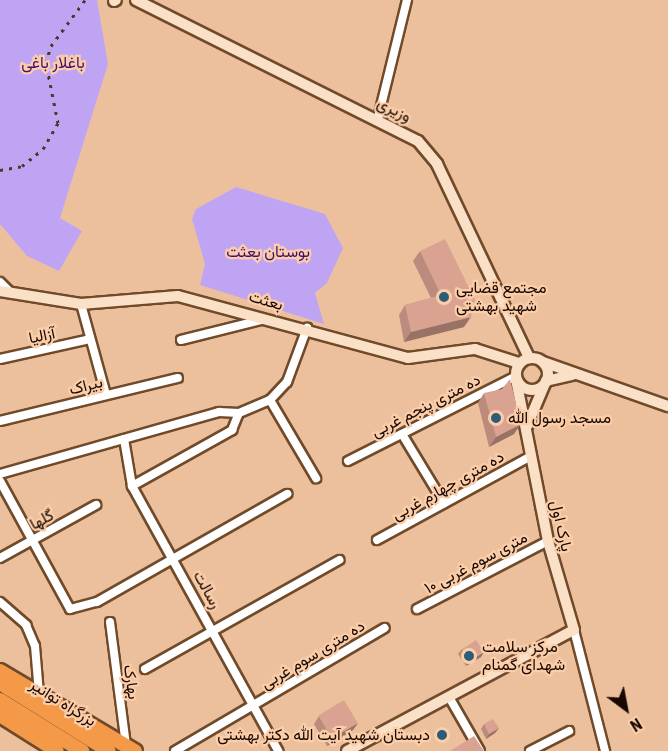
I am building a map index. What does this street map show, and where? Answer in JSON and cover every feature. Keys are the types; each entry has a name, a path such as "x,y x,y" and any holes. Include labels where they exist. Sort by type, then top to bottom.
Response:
{"highway":[{"path":"0,671 131,748"},
{"name":"بزرگراه توانیر","path":"0,683 109,751"},
{"name":"بزرگراه توانیر","path":"0,700 82,751"},
{"path":"0,715 57,751"}],"main road":[{"name":"وزیری","path":"136,0 378,118 418,141 437,164 524,360"},
{"name":"بعثت","path":"0,291 14,296 81,304 178,296 270,317 408,358 475,349 524,360"},
{"path":"572,375 546,381 528,390 516,377 524,360 543,362 572,375 668,406"},
{"path":"527,426 546,381 543,362"},
{"name":"پارک اول","path":"516,377 548,541 574,630"},
{"path":"347,751 574,630"}],"street":[{"path":"378,118 407,0"},
{"path":"0,282 14,296"},
{"path":"81,304 106,395"},
{"path":"181,340 270,317"},
{"path":"0,474 219,412 239,413 270,400 287,382 307,328"},
{"name":"آزالیا","path":"0,359 90,339"},
{"name":"ده متری پنجم غربی","path":"348,461 516,377"},
{"name":"بیراک","path":"0,421 178,378"},
{"path":"270,400 316,478"},
{"path":"132,486 232,430 239,413"},
{"path":"402,434 444,503"},
{"name":"رسالت","path":"124,440 132,486 255,705 278,751"},
{"name":"ده متری چهارم غربی","path":"378,540 531,456"},
{"path":"0,481 70,609 97,602 287,494"},
{"name":"گلها","path":"0,558 96,505"},
{"name":"۱۰ متری سوم غربی","path":"417,609 548,541"},
{"path":"145,669 339,560"},
{"path":"0,602 26,626 35,646 39,694"},
{"name":"بهارک","path":"110,621 131,748"},
{"name":"ده متری سوم غربی","path":"175,751 385,628"},
{"path":"574,630 605,751"},
{"path":"449,697 480,751"},
{"path":"530,751 569,731"}],"green space":[{"name":"باغلار باغی","path":"0,0 97,0 108,64 60,218 82,231 59,271 27,256 0,224"},
{"name":"بوستان بعثت","path":"236,187 325,214 343,248 327,283 315,293 324,324 200,285 205,264 192,219 196,209"}],"building":[{"name":"مجتمع قضایی شهید بهشتی","path":"445,239 477,304 471,317 411,332 405,305 441,295 420,251"},
{"path":"510,379 521,424 496,437 484,393 502,389"},
{"path":"476,640 484,652 470,661 462,650"},
{"path":"344,700 358,723 332,739 318,715"},
{"path":"493,719 499,728 489,734 484,724"},
{"path":"474,736 484,751 450,751"}],"railway":[{"path":"0,170 22,166 43,149 58,123 46,63 51,46 85,0"}],"place":[{"name":"مجتمع قضایی شهید بهشتی","path":"444,297"},
{"name":"مسجد رسول الله","path":"496,418"},
{"name":"مرکز سلامت شهدای گمنام","path":"469,656"},
{"name":"دبستان شهید آیت الله دکتر بهشتی","path":"442,735"}]}
